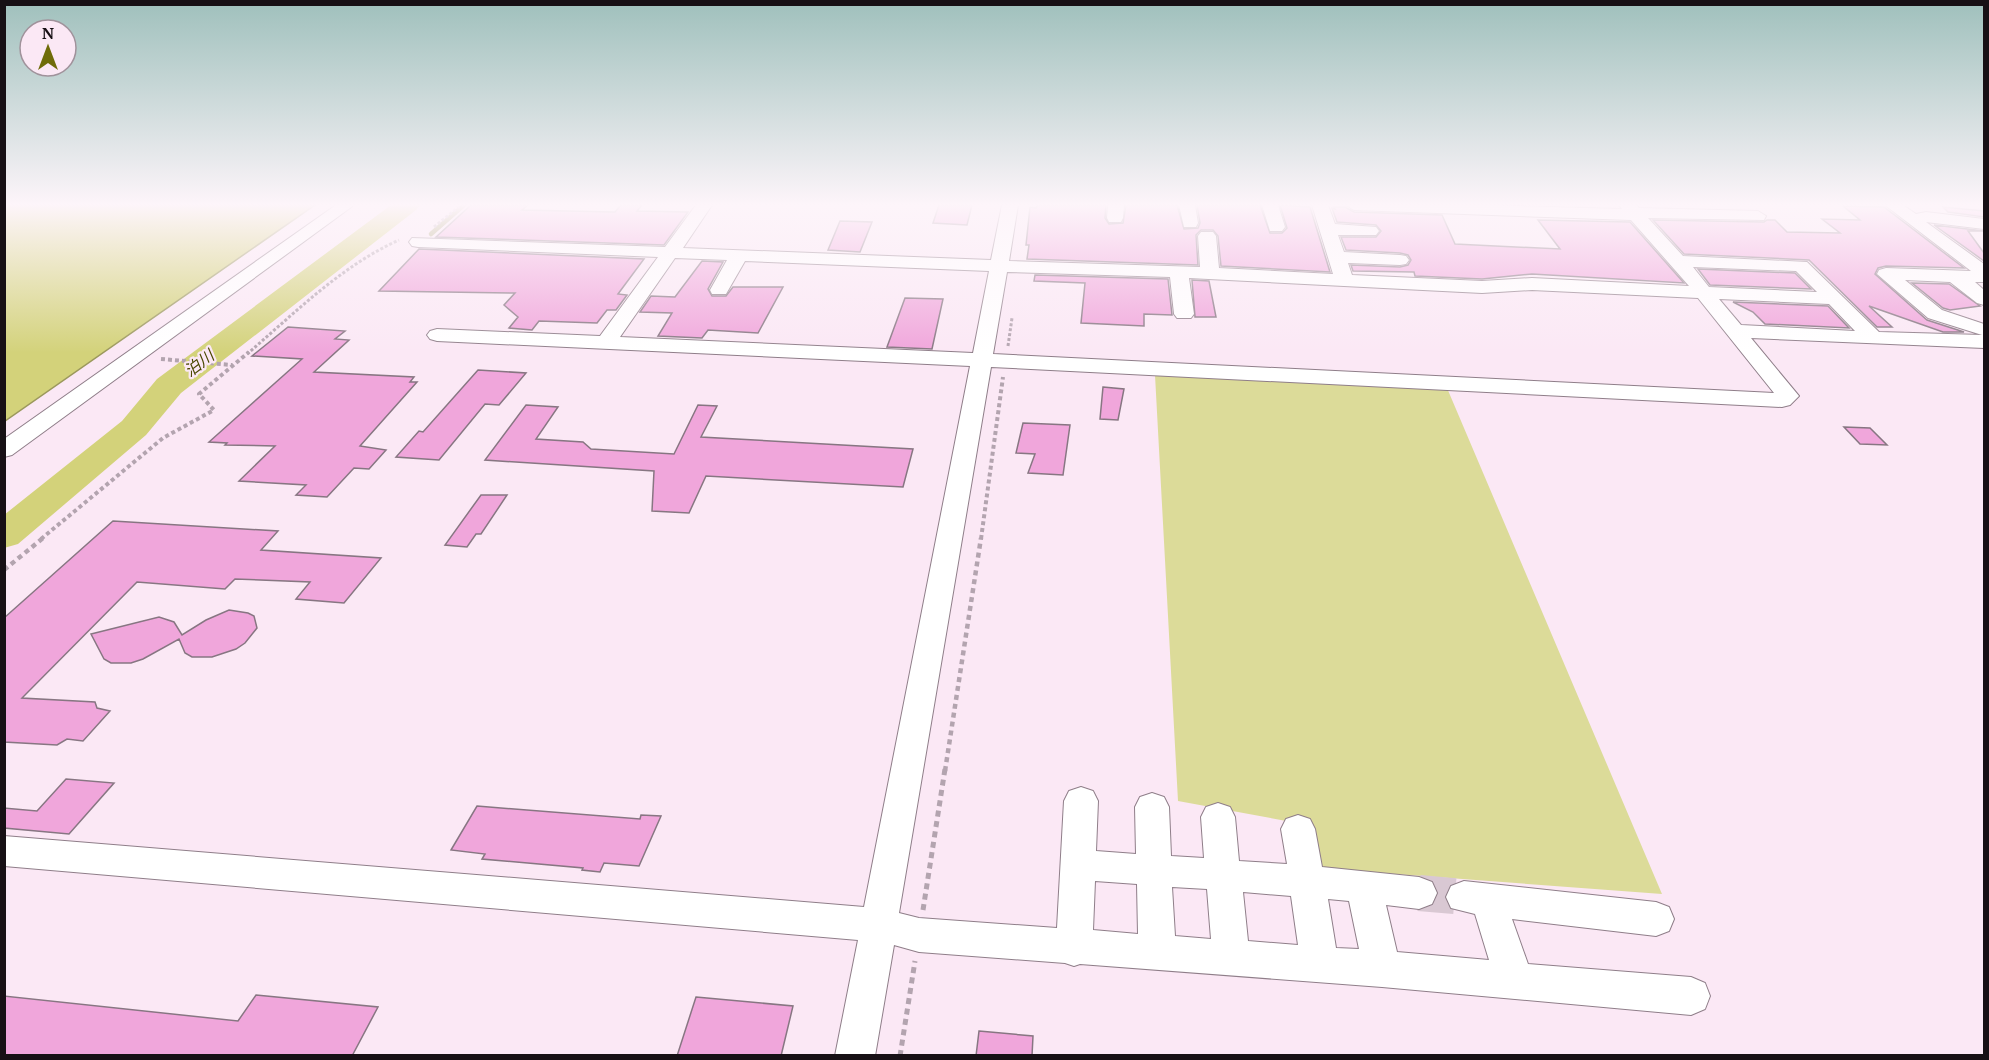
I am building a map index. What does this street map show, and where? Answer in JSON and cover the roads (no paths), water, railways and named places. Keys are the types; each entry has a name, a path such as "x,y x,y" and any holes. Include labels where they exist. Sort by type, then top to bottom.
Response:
{"street":[{"path":"4,450 276,254"},
{"path":"606,343 667,254"},
{"path":"719,290 736,260 736,254"},
{"path":"746,254 1210,273 1482,287 1532,284 1835,299"},
{"path":"855,1056 994,360 997,266 999,254"},
{"path":"1208,254 1210,273"},
{"path":"436,335 994,360 1782,400 1788,396 1672,254"},
{"path":"1958,254 1984,271"},
{"path":"1344,280 1337,257 1400,260"},
{"path":"1678,261 1801,266 1874,338"},
{"path":"1179,272 1184,314"},
{"path":"1984,277 1886,274 1935,314 1984,330"},
{"path":"1955,276 1984,299"},
{"path":"1735,331 1980,343 1984,341"},
{"path":"1074,948 1080,801"},
{"path":"1152,807 1156,869 1157,954"},
{"path":"1218,817 1232,959"},
{"path":"1298,829 1320,966"},
{"path":"4,851 880,926 919,935 1382,969 1691,996"},
{"path":"1079,865 1224,874 1419,893"},
{"path":"1364,887 1382,969"},
{"path":"1515,981 1476,899 1656,919"}],"waterway":[{"name":"泊川","path":"4,535 134,428 169,386 342,254"}],"tunnel":[{"path":"1419,893 1464,897"}]}
